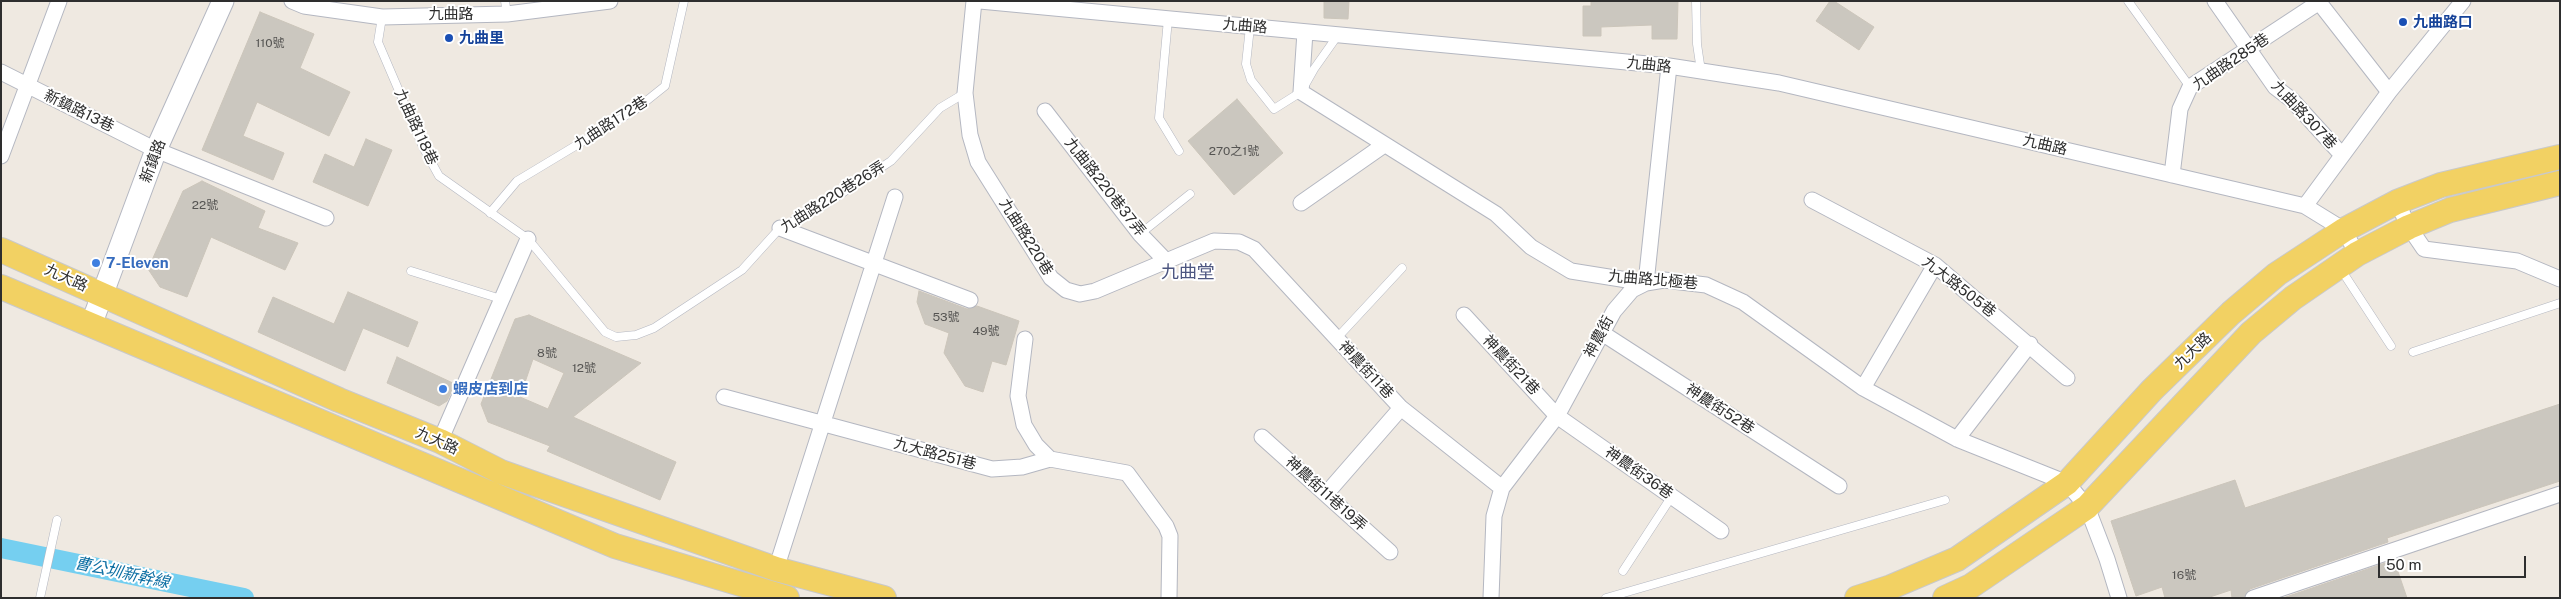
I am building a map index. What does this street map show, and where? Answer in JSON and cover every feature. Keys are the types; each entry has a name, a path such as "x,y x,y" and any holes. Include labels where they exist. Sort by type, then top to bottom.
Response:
{"main road":[{"name":"九大路","path":"1857,598 1891,587 1957,559 2067,483 2152,390 2232,313 2277,274 2344,230 2397,202 2442,185 2560,157"},
{"name":"九大路","path":"1945,598 1971,586 2087,507 2252,333 2293,298 2348,260 2409,227 2450,210 2560,183"},
{"name":"九大路","path":"1,250 339,400 440,441 501,472 776,569 884,598"},
{"name":"九大路","path":"1,287 615,546 787,598"}],"street":[{"path":"1,156 59,1"},
{"name":"新鎮路","path":"91,325 104,295 156,150 223,1"},
{"name":"九曲路","path":"301,3 382,17 609,1"},
{"name":"九曲路220巷","path":"974,1 965,93 970,135 978,162 1051,278 1066,290 1080,294 1095,290 1214,241 1240,242"},
{"name":"九曲路","path":"980,1 1069,5 1168,19 1669,66 1779,83 2305,206 2344,230 2348,260"},
{"name":"九曲路307巷","path":"2215,1 2275,87 2292,100 2342,155"},
{"path":"2305,206 2389,92 2463,1"},
{"path":"2319,2 2389,92"},
{"name":"九曲路285巷","path":"2172,175 2180,109 2190,87 2319,2"},
{"path":"1301,92 1305,32"},
{"path":"1646,282 1669,66"},
{"name":"新鎮路13巷","path":"1,72 156,150 326,218"},
{"name":"九曲路北極巷","path":"1301,92 1496,214 1531,247 1571,271 1646,282 1664,280 1706,285 1743,302 1863,388 1957,439 2067,483"},
{"name":"九曲路220巷37弄","path":"1045,112 1140,234 1166,261"},
{"path":"1301,203 1384,145"},
{"path":"776,569 895,197"},
{"name":"九大路505巷","path":"1812,200 1935,265 2030,344 2067,378"},
{"path":"2397,202 2409,227 2424,248 2517,261 2560,279"},
{"path":"780,228 874,262 970,300"},
{"path":"440,441 528,240"},
{"name":"神農街11巷","path":"1240,242 1254,249 1402,408 1502,488"},
{"path":"1863,388 1935,265"},
{"name":"神農街","path":"1491,598 1494,516 1502,488 1557,416 1614,311 1632,290 1646,282"},
{"name":"神農街21巷","path":"1464,315 1557,416"},
{"name":"神農街52巷","path":"1602,333 1839,486"},
{"path":"1025,339 1018,396 1024,425 1036,445 1050,459 1127,473 1166,526 1170,536 1169,598"},
{"path":"1957,439 2030,344"},
{"name":"九大路251巷","path":"724,397 992,469 1022,468 1050,459"},
{"path":"1326,494 1402,408"},
{"name":"神農街36巷","path":"1557,416 1721,531"},
{"name":"神農街11巷19弄","path":"1262,437 1390,552"},
{"path":"2067,483 2087,507 2107,559 2118,598"},
{"path":"2253,598 2560,494"}],"lane":[{"name":"九曲路172巷","path":"490,213 517,181 635,110 665,86 684,1"},
{"path":"1696,1 1697,44 1701,71"},
{"path":"2128,1 2190,87"},
{"name":"九曲路118巷","path":"382,17 378,42 423,147 439,176 490,213"},
{"path":"1168,19 1159,118 1179,151"},
{"path":"1250,27 1246,64 1251,80 1274,109 1301,92 1314,69 1338,35"},
{"name":"九曲路220巷26弄","path":"490,213 528,240 605,332 616,337 636,335 654,328 742,270 780,228 821,207 891,162 940,108 965,93"},
{"path":"1140,234 1190,194"},
{"path":"2348,260 2391,346"},
{"path":"1336,338 1402,268"},
{"path":"411,271 501,299"},
{"path":"2413,352 2560,304"},
{"path":"1623,571 1672,496"},
{"path":"1606,598 1945,500"},
{"path":"40,598 57,520"}],"building":[{"path":"1324,1 1349,1 1348,19 1324,18"},
{"path":"1591,1 1678,1 1677,39 1652,39 1652,25 1601,27 1601,36 1583,36 1583,6 1591,6"},
{"path":"1830,1 1834,1 1874,27 1859,50 1816,21"},
{"path":"260,12 314,34 300,68 350,92 329,136 257,102 243,136 284,153 273,180 202,150"},
{"path":"1237,99 1283,153 1234,195 1188,141"},
{"path":"366,139 392,150 368,206 313,182 325,154 354,167"},
{"path":"202,181 265,211 258,228 298,243 285,270 211,237 187,297 160,287 148,269 183,191"},
{"path":"919,291 967,309 977,306 1019,321 1006,365 992,361 983,392 965,386 944,353 949,333 925,324 917,302"},
{"path":"348,292 418,322 408,347 363,328 345,371 258,332 273,297 334,324"},
{"path":"529,315 641,363 573,417 676,462 660,500 547,451 550,446 488,422 481,404 515,319","holes":["533,359 564,373 548,409 520,397"]},
{"path":"397,357 455,384 447,401 439,406 387,383"},
{"path":"2560,404 2560,481 2387,538 2388,542 2250,589 2244,598 2232,598 2231,590 2207,598 2165,598 2162,587 2136,596 2111,521 2235,480 2245,508"},
{"path":"2394,560 2407,598 2283,598"}],"waterway":[{"name":"曹公圳新幹線","path":"1,548 244,598"}],"place":[{"name":"九曲路口","path":"2403,22"},
{"name":"九曲里","path":"449,38"},
{"name":"7-Eleven","path":"96,263"},
{"name":"蝦皮店到店","path":"443,389"}],"district":[{"name":"九曲堂","path":"1188,272"}]}
